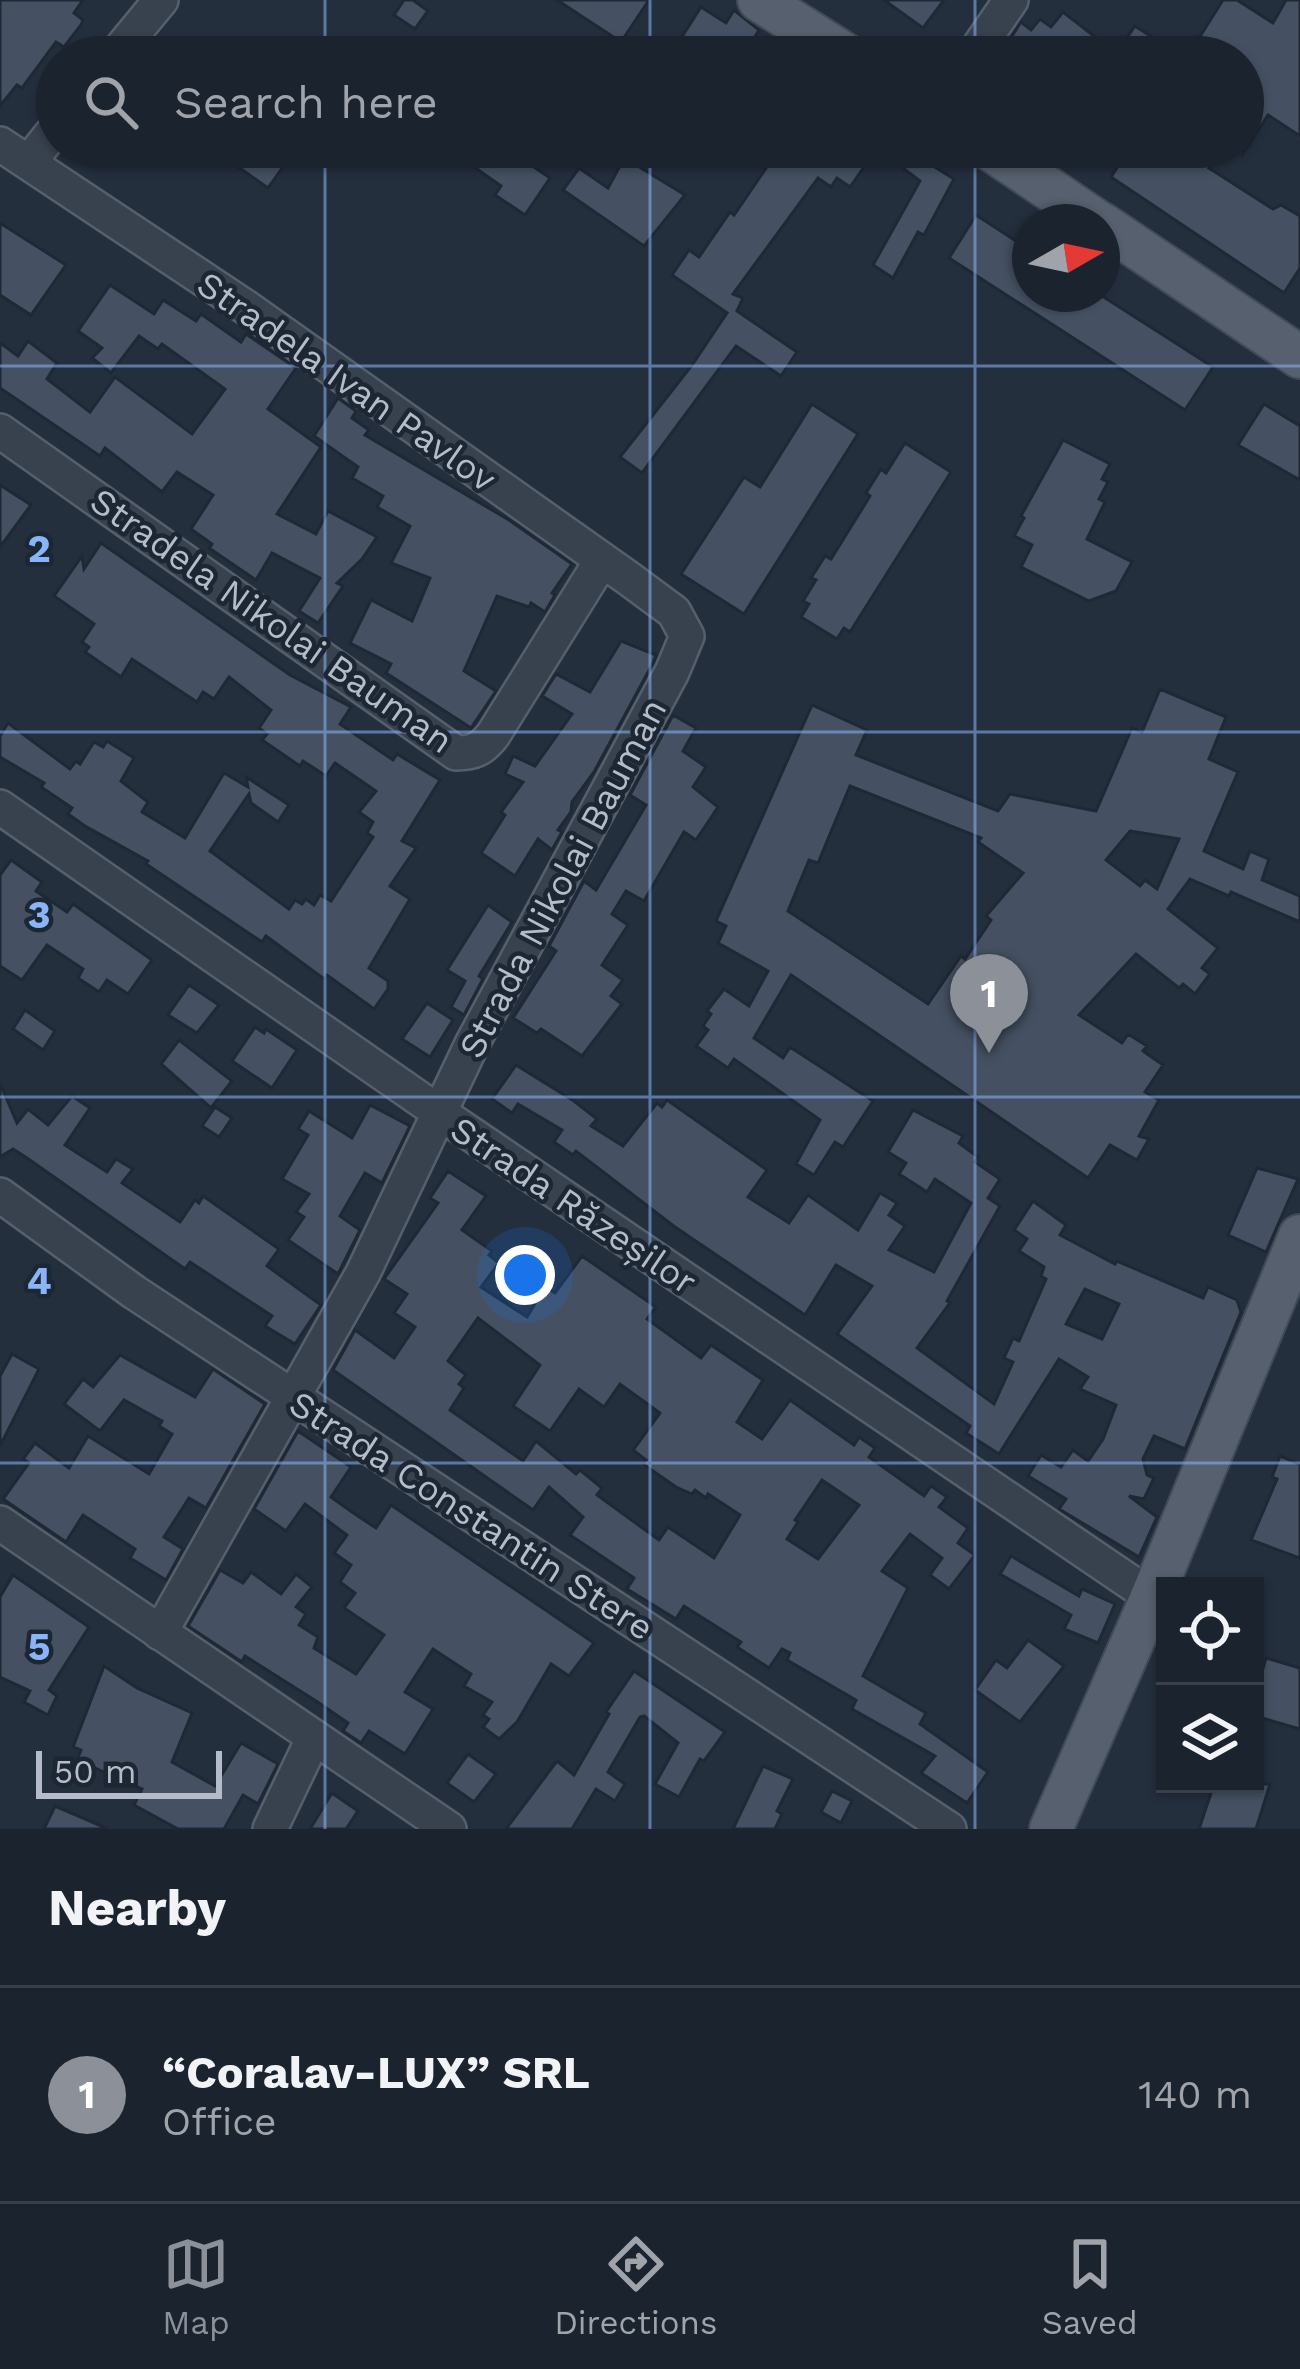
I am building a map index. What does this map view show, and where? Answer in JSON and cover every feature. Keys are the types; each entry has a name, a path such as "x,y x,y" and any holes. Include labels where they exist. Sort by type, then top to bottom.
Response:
{"main road":[{"path":"759,0 816,36"},
{"path":"1018,168 1072,204"},
{"path":"1120,236 1300,357"},
{"path":"1051,1829 1152,1598 1300,1236"}],"street":[{"path":"131,36 161,0"},
{"path":"986,36 1011,0"},
{"name":"Stradela Ivan Pavlov","path":"0,144 36,167"},
{"path":"29,162 36,153"},
{"name":"Stradela Ivan Pavlov","path":"38,168 244,306 602,560 674,612 686,628"},
{"name":"Stradela Nikolai Bauman","path":"0,431 456,752 471,753 493,735 602,560"},
{"name":"Strada Nikolai Bauman","path":"160,1633 363,1273 472,1044 672,672 686,644 686,628"},
{"name":"Strada Răzeșilor","path":"0,807 1152,1598"},
{"name":"Strada Constantin Stere","path":"0,1195 134,1292 949,1829"},
{"path":"0,1522 449,1829"},
{"path":"270,1829 314,1737"}],"building":[{"path":"0,0 83,0 74,13 83,20 72,36 36,36 36,69 0,106"},
{"path":"404,0 413,0 428,11 415,29 394,15"},
{"path":"557,0 649,0 625,36 612,36"},
{"path":"884,0 944,0 923,28"},
{"path":"1223,0 1237,0 1273,23 1286,0 1300,0 1300,136 1268,115 1264,121 1264,36 1200,36"},
{"path":"701,7 726,23 734,10 759,30 755,36 682,36"},
{"path":"1063,12 1094,36 1012,36 1021,22 1031,30 1040,19 1051,27"},
{"path":"1135,26 1150,36 1128,36"},
{"path":"240,168 282,168 268,188"},
{"path":"475,168 536,168 550,178 525,215 495,195 501,186"},
{"path":"579,168 608,188 619,168 641,168 685,195 644,246 563,190"},
{"path":"766,168 863,168 850,187 837,178 831,187 818,178 733,294 743,298 737,311 797,352 781,376 736,346 642,473 620,457 727,313 672,275 689,250 699,257 730,212 734,215"},
{"path":"936,168 954,179 924,235 918,232 893,278 873,265 920,181 904,169"},
{"path":"1117,168 1209,168 1273,209 1281,205 1300,216 1300,268 1284,293 1111,177"},
{"path":"976,215 1012,238 1012,299 949,258"},
{"path":"0,223 66,265 31,315 0,295"},
{"path":"110,285 154,314 163,300 196,321 201,314 241,342 246,334 296,368 268,409 321,447 277,514 316,534 328,511 377,537 337,583 343,586 318,623 299,611 320,578 272,553 256,580 209,548 212,544 191,529 213,495 177,472 162,492 105,448 100,456 0,388 0,343 18,356 28,341 57,363 47,379 90,412 115,377 192,434 225,389 162,344 158,349 139,336 111,373 92,358 102,348 78,331"},
{"path":"1120,307 1213,367 1185,410 1033,312 1120,312"},
{"path":"338,398 356,411 352,418 369,430 365,435 509,520 572,564 545,612 531,603 529,607 497,596 464,671 496,691 471,728 386,673 391,664 350,643 371,600 412,621 430,578 391,563 410,526 377,507 383,496 352,478 358,467 314,436"},
{"path":"812,404 858,434 744,614 681,574 744,477 760,487"},
{"path":"1264,404 1300,426 1300,480 1238,445"},
{"path":"1063,440 1110,464 1099,499 1105,502 1087,539 1132,562 1116,591 1089,601 1021,567 1032,545 1014,536"},
{"path":"905,443 951,472 850,632 844,628 837,639 801,617 809,604 803,601 816,580 811,578 825,556 831,559 881,469 886,473"},
{"path":"0,485 31,505 0,547"},
{"path":"101,543 290,675 351,707 340,724 393,760 397,754 440,780 402,841 416,848 390,886 410,899 369,968 388,981 374,1009 266,936 262,942 146,864 148,861 85,826 68,814 72,808 41,787 44,783 0,757 0,736 8,723 70,769 76,761 80,764 94,742 103,747 107,741 134,758 121,781 148,802 142,812 185,838 224,773 248,787 246,777 289,805 278,822 251,803 249,794 210,851 289,909 295,900 302,904 306,899 314,905 320,895 331,901 373,837 367,833 373,822 359,812 376,791 335,763 326,776 303,761 300,766 262,740 267,734 259,728 271,710 229,677 214,699 203,692 197,702 132,659 121,677 85,652 89,647 82,642 94,624 54,596 82,556 84,569"},
{"path":"621,641 656,655 653,663 594,772 572,802 552,850 538,839 515,876 481,853 505,815 501,812 523,782 505,774 513,756 535,766 572,714 542,696 556,674 590,692"},
{"path":"1160,689 1226,717 1209,759 1238,772 1204,851 1243,869 1250,851 1269,859 1262,880 1300,896 1300,922 1190,879 1168,909 1218,948 1202,968 1210,974 1195,994 1183,984 1179,988 1136,954 1079,1015 1122,1043 1128,1034 1147,1046 1143,1051 1163,1065 1145,1092 1159,1100 1139,1136 1149,1139 1137,1160 1110,1145 1088,1178 791,975 754,1038 783,1058 790,1047 873,1101 843,1147 835,1142 814,1175 796,1164 820,1120 734,1059 728,1068 696,1046 708,1030 703,1026 711,1014 707,1011 724,989 749,1006 768,971 718,943 726,926 716,921 812,705 867,730 856,755 998,811 1010,794 1096,811 1132,728 1142,732","holes":["850,786 981,838 978,842 1023,873 986,916 991,920 928,1004 788,911 809,860 818,863","1130,831 1179,839 1157,889 1145,880 1140,886 1106,860"]},
{"path":"673,715 696,728 683,751 706,767 693,787 718,807 696,840 684,832 644,901 626,891 612,914 628,925 602,965 623,980 611,996 622,1004 582,1056 541,1029 537,1033 513,1018 556,951 549,946 584,881 596,890 646,805 630,795"},
{"path":"11,860 42,882 36,891 67,912 73,904 152,960 128,994 107,980 99,992 78,978 83,969 47,945 22,980 0,966 0,875"},
{"path":"488,905 512,922 479,976 483,979 464,1015 451,1007 465,981 447,970"},
{"path":"189,985 219,1005 197,1033 168,1015"},
{"path":"427,1003 453,1020 430,1057 402,1039"},
{"path":"25,1010 55,1031 43,1050 13,1029"},
{"path":"255,1027 297,1050 272,1088 232,1061"},
{"path":"179,1040 232,1081 211,1108 161,1064"},
{"path":"516,1065 574,1101 597,1119 591,1126 623,1146 657,1103 662,1107 667,1100 767,1170 748,1197 789,1223 808,1195 858,1230 880,1193 897,1203 889,1215 905,1226 889,1250 934,1272 971,1203 935,1179 927,1192 899,1174 906,1163 888,1152 913,1110 963,1136 959,1143 978,1157 975,1162 1000,1179 988,1198 1000,1206 950,1303 917,1348 994,1404 1013,1362 1004,1358 1013,1338 1019,1341 1046,1279 1041,1276 1044,1267 1019,1251 1027,1239 1014,1230 1033,1201 1066,1225 1060,1235 1115,1264 1203,1298 1208,1287 1237,1300 1241,1312 1185,1449 1154,1436 1143,1459 1147,1475 1154,1478 1144,1499 1129,1496 1157,1517 1139,1557 1059,1509 1066,1499 1028,1476 1041,1455 1061,1467 1073,1450 1088,1461 1103,1439 1116,1405 1080,1389 1088,1377 1059,1359 999,1454 966,1433 970,1426 837,1334 872,1286 836,1265 805,1315 675,1227 576,1151 573,1155 554,1142 562,1130 518,1104 512,1113 492,1099","holes":["1085,1289 1119,1304 1102,1339 1066,1324"]},
{"path":"0,1083 17,1123 28,1109 48,1125 72,1096 90,1108 65,1145 107,1172 116,1159 133,1169 122,1183 180,1222 203,1196 279,1249 267,1266 321,1305 295,1344 265,1326 272,1316 190,1262 185,1269 13,1149 0,1157"},
{"path":"370,1105 410,1126 382,1183 365,1173 340,1216 360,1230 338,1274 288,1240 304,1217 296,1212 309,1194 282,1179 308,1135 298,1129 309,1111 352,1138"},
{"path":"215,1107 232,1118 219,1137 202,1126"},
{"path":"1257,1168 1298,1179 1266,1252 1228,1235"},
{"path":"448,1171 486,1196 462,1230 492,1251 489,1255 499,1263 481,1287 527,1317 545,1287 555,1293 582,1256 656,1307 647,1319 701,1358 711,1345 763,1380 737,1422 762,1439 790,1400 854,1445 859,1437 875,1448 869,1457 924,1496 931,1486 947,1497 939,1507 968,1528 958,1543 975,1555 949,1589 930,1575 942,1558 910,1534 882,1571 908,1588 863,1676 926,1713 920,1724 988,1772 967,1803 921,1773 935,1756 852,1709 856,1700 787,1660 790,1653 782,1649 769,1668 737,1647 741,1642 684,1606 676,1619 627,1589 634,1578 570,1535 583,1517 549,1487 533,1510 333,1370 355,1330 394,1358 415,1327 394,1313 407,1294 384,1279 438,1203 430,1198","holes":["478,1318 540,1365 513,1406 550,1431 579,1389 604,1407 620,1384 660,1413 633,1450 646,1460 643,1464 676,1487 692,1494 695,1490 706,1498 708,1494 740,1515 714,1558 668,1527 659,1540 597,1495 602,1488 580,1470 576,1474 536,1441 523,1461 450,1410 466,1375 448,1361","822,1480 859,1505 818,1559 787,1539"]},
{"path":"12,1354 39,1369 0,1446 0,1376"},
{"path":"120,1355 195,1397 213,1369 265,1404 206,1508 189,1498 164,1537 183,1549 166,1580 130,1558 135,1549 83,1515 66,1542 3,1499 29,1463 23,1459 35,1443 69,1468 88,1436 149,1474 172,1434 159,1426 162,1421 124,1400 100,1431 64,1404 83,1379 93,1387"},
{"path":"298,1431 351,1467 331,1497 376,1528 391,1505 594,1643 569,1676 551,1664 517,1722 499,1739 483,1727 489,1719 483,1715 492,1702 464,1686 471,1674 433,1649 405,1692 433,1709 405,1754 369,1731 361,1743 343,1731 348,1723 316,1701 245,1656 242,1662 188,1626 220,1570 243,1583 251,1572 281,1594 296,1574 312,1587 296,1607 306,1614 299,1625 318,1637 314,1648 356,1674 384,1635 344,1608 355,1593 340,1582 351,1565 334,1553 347,1535 305,1504 286,1531 254,1509"},
{"path":"1280,1456 1300,1464 1300,1558 1251,1540 1277,1479 1272,1477"},
{"path":"1011,1556 1079,1596 1082,1589 1115,1604 1098,1643 1064,1629 1071,1615 1000,1574"},
{"path":"13,1575 89,1627 49,1690 57,1696 48,1715 24,1702 30,1691 0,1677 0,1597"},
{"path":"1028,1640 1064,1666 1020,1722 975,1690 996,1660 1007,1668"},
{"path":"1266,1658 1300,1668 1300,1729 1264,1719"},
{"path":"104,1666 137,1688 192,1713 172,1762 215,1786 241,1743 278,1764 258,1804 243,1795 224,1829 178,1829 134,1805 142,1789 77,1760 81,1750 73,1747"},
{"path":"634,1671 725,1732 704,1761 700,1759 679,1797 655,1784 678,1743 644,1716 608,1772 625,1784 615,1801 596,1789 572,1829 506,1829 557,1761 574,1775 606,1712"},
{"path":"468,1754 496,1774 474,1802 447,1783"},
{"path":"763,1766 793,1779 777,1811 782,1814 775,1829 733,1829"},
{"path":"1264,1784 1270,1784 1256,1829 1199,1829 1211,1793 1264,1793"},
{"path":"832,1791 852,1801 841,1823 821,1812"},
{"path":"332,1793 358,1811 346,1829 310,1829"},
{"path":"55,1806 108,1829 44,1829"}],"place":[{"name":"“Coralav-LUX” SRL","path":"989,1053"}]}
